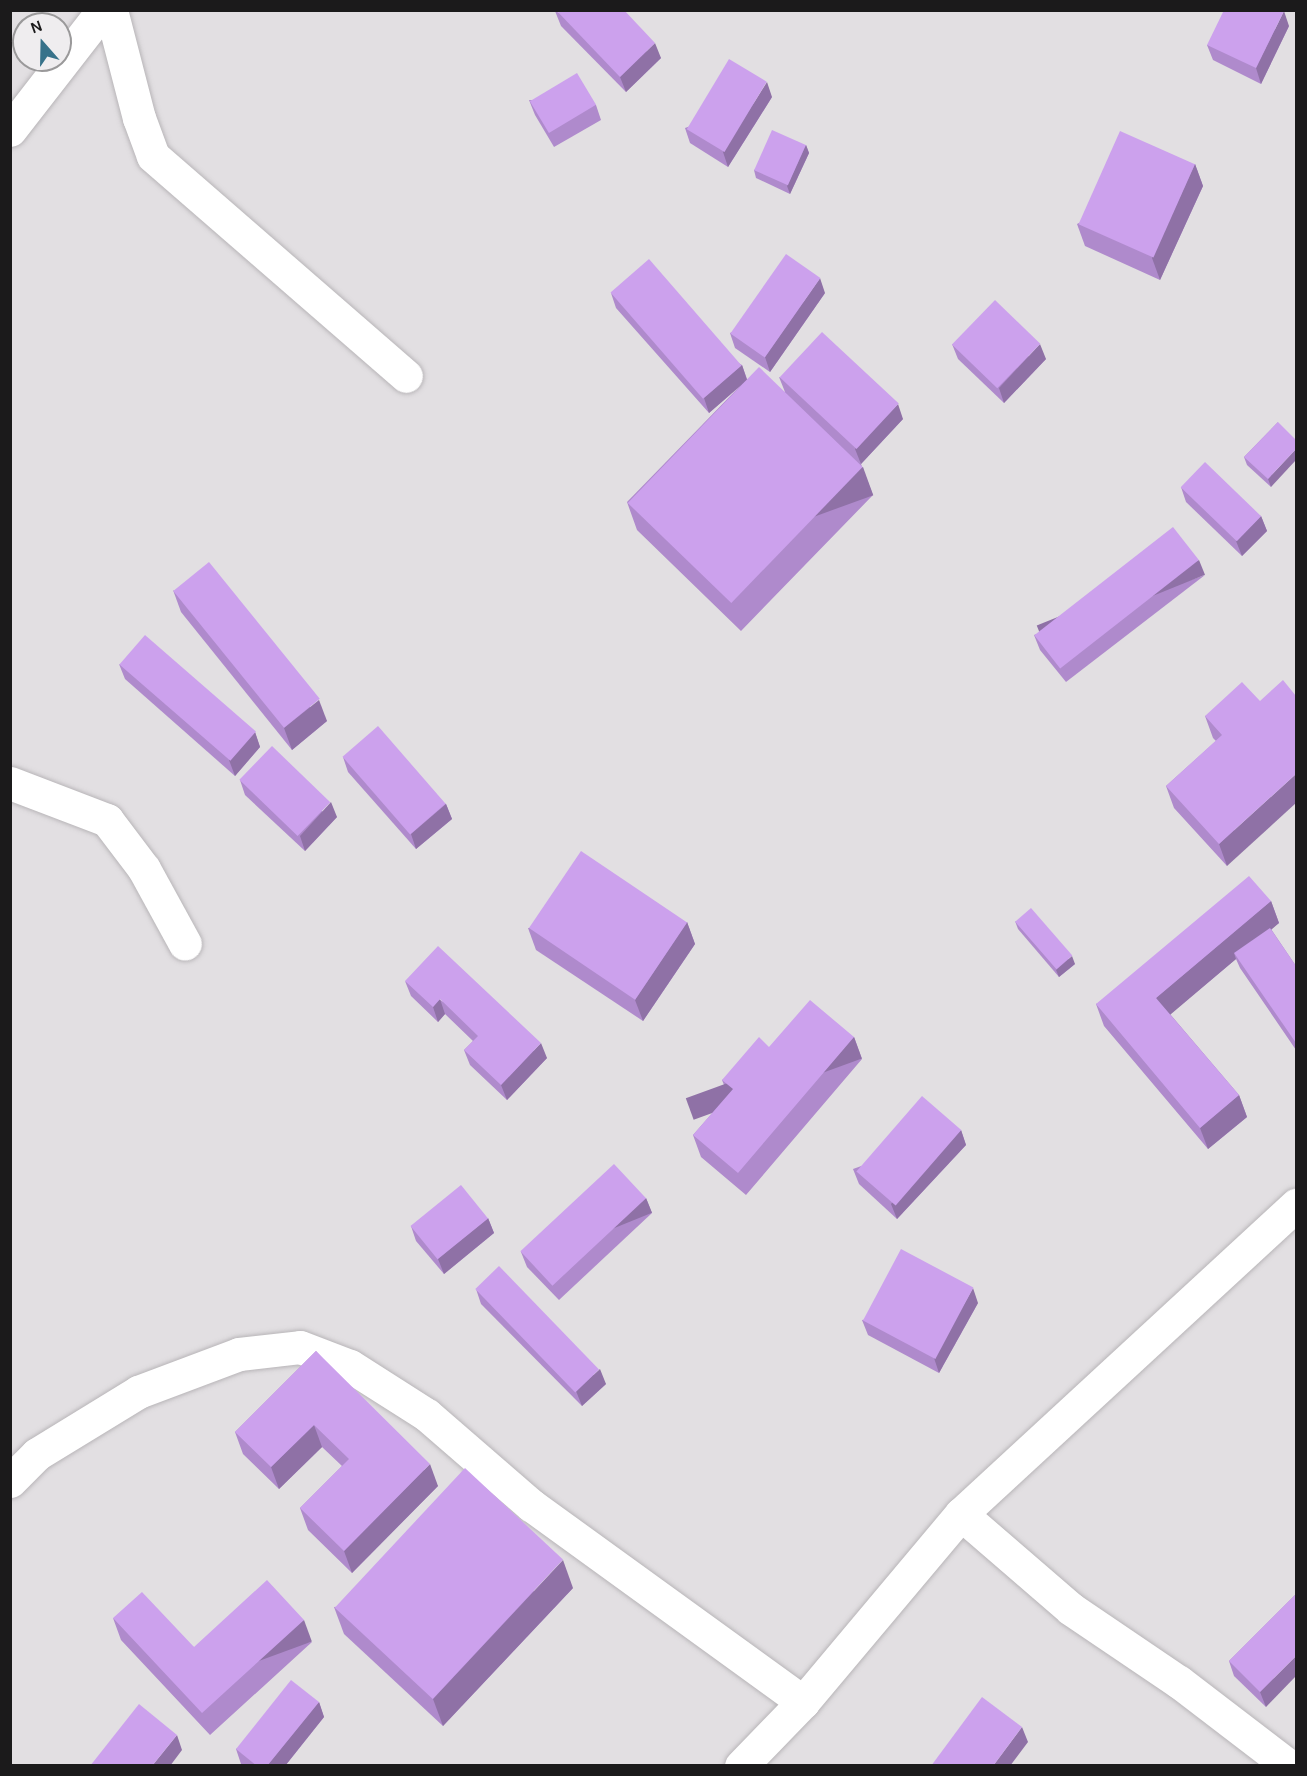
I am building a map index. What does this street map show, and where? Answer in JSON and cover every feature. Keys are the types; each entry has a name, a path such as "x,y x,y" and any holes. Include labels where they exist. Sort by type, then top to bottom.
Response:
{"street":[{"path":"10,130 103,10"},
{"path":"111,10 138,118 153,156 406,376"},
{"path":"10,783 107,820 144,869 185,944"},
{"path":"741,1766 803,1702 962,1514 1296,1205"},
{"path":"10,1481 37,1454 138,1392 239,1354 300,1347 350,1366 427,1415 531,1505 803,1702"},
{"path":"962,1514 1071,1609 1179,1682 1289,1766"}],"building":[{"path":"556,10 624,10 655,43 620,77"},
{"path":"1224,10 1284,11 1256,68 1207,45"},
{"path":"729,59 767,82 724,152 687,129"},
{"path":"577,73 596,105 549,133 530,101"},
{"path":"772,130 806,145 788,185 754,170"},
{"path":"1120,131 1195,164 1153,258 1079,224"},
{"path":"786,254 820,278 765,358 730,333"},
{"path":"649,259 742,365 703,399 611,292"},
{"path":"995,300 1040,344 997,388 952,345"},
{"path":"822,332 899,404 857,449 780,377"},
{"path":"759,367 863,467 731,603 628,503"},
{"path":"1278,422 1296,440 1296,449 1268,479 1244,457"},
{"path":"1205,462 1261,516 1237,541 1181,487"},
{"path":"1173,527 1199,560 1060,668 1034,635"},
{"path":"209,562 320,699 284,728 173,591"},
{"path":"145,635 256,731 230,761 119,664"},
{"path":"1283,680 1296,696 1296,774 1219,844 1166,786 1222,735 1205,716 1242,682 1260,701"},
{"path":"378,726 446,804 410,835 343,757"},
{"path":"272,746 330,802 298,836 239,780"},
{"path":"581,851 687,923 635,1000 529,928"},
{"path":"1249,876 1271,901 1156,998 1239,1095 1200,1128 1096,1004"},
{"path":"1031,908 1072,956 1056,969 1015,922"},
{"path":"1270,928 1296,966 1296,1043 1234,953"},
{"path":"438,946 541,1043 501,1085 464,1050 478,1036 440,999 433,1007 405,981"},
{"path":"810,1000 854,1037 738,1173 693,1135 733,1089 722,1080 759,1037 769,1047"},
{"path":"922,1096 961,1130 896,1206 856,1171"},
{"path":"614,1164 646,1198 552,1286 520,1251"},
{"path":"461,1185 488,1218 438,1259 410,1226"},
{"path":"901,1249 973,1287 935,1359 863,1321"},
{"path":"499,1266 599,1370 575,1393 475,1289"},
{"path":"316,1351 430,1464 344,1551 300,1508 349,1459 314,1425 271,1467 235,1432"},
{"path":"465,1468 563,1559 433,1699 335,1608"},
{"path":"267,1580 304,1620 202,1713 113,1618 142,1592 194,1647"},
{"path":"1296,1594 1296,1656 1260,1692 1229,1661"},
{"path":"291,1680 319,1702 267,1766 257,1766 236,1749"},
{"path":"982,1697 1022,1727 993,1766 931,1766"},
{"path":"139,1704 177,1735 152,1766 90,1766"}]}
